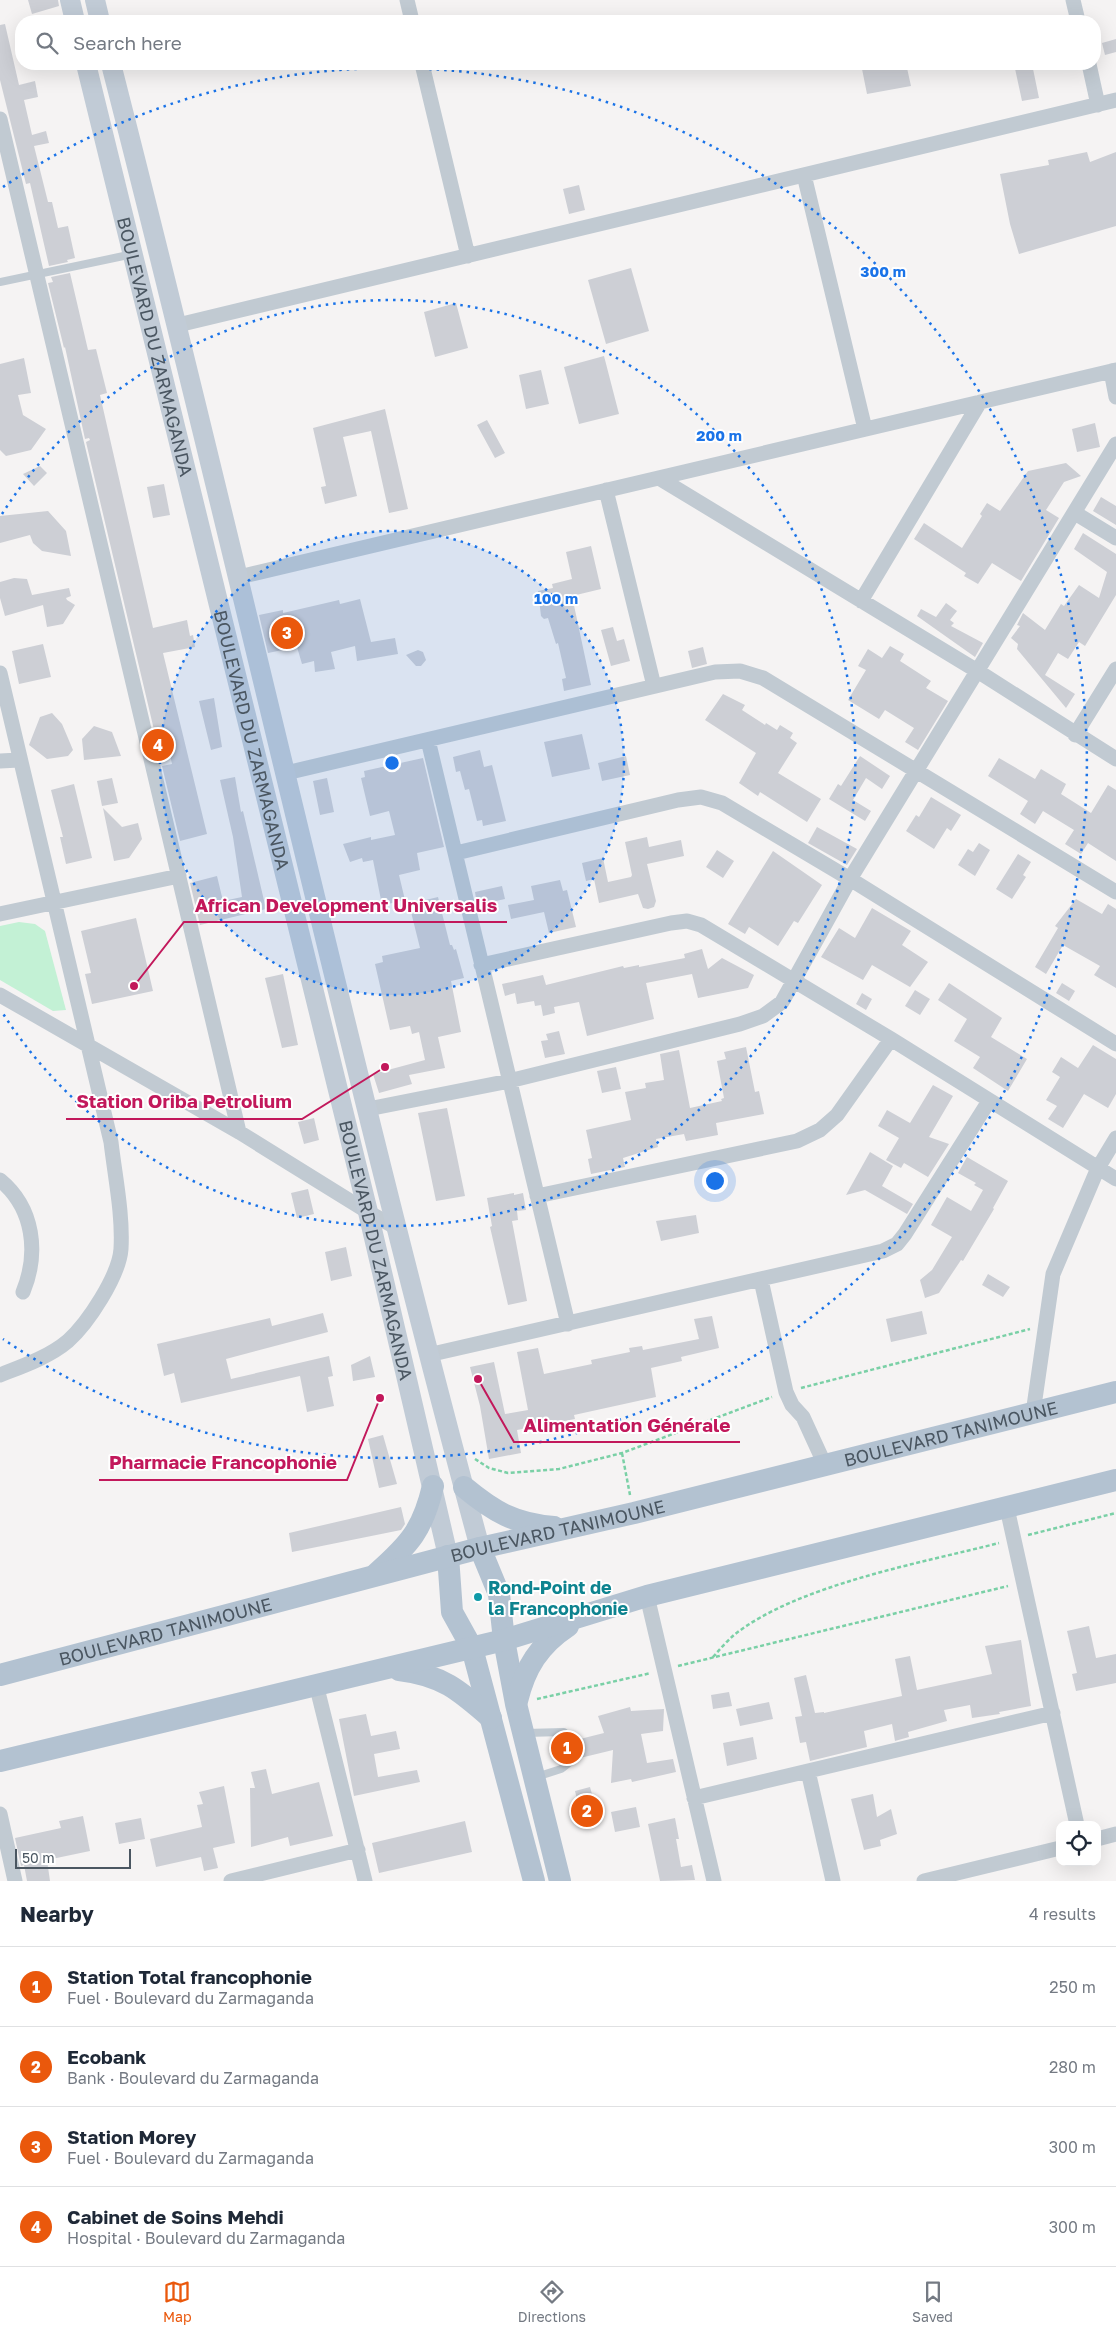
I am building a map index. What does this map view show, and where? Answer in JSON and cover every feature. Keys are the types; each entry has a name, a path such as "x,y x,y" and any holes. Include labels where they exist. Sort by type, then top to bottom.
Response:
{"main road":[{"path":"70,0 74,15"},
{"path":"95,0 99,15"},
{"name":"BOULEVARD DU ZARMAGANDA","path":"88,70 434,1486 448,1556 452,1612 472,1648 534,1881"},
{"name":"BOULEVARD DU ZARMAGANDA","path":"113,70 178,325 428,1355 480,1548 499,1594 504,1640 516,1704 536,1777 560,1881"},
{"name":"BOULEVARD TANIMOUNE","path":"0,1676 448,1556 634,1514 1116,1392"},
{"path":"0,1762 504,1640 647,1596 1116,1480"},
{"path":"374,1576 410,1542 422,1525 434,1486"},
{"path":"464,1487 482,1502 509,1518 531,1525 570,1528"},
{"path":"516,1704 525,1674 537,1652 558,1633 580,1618"},
{"path":"388,1669 423,1673 437,1678 469,1699 491,1718"}],"street":[{"path":"407,0 411,15"},
{"path":"1073,0 1077,15"},
{"path":"423,70 468,256"},
{"path":"1090,70 1098,104"},
{"path":"178,325 1116,100"},
{"path":"0,119 239,1132"},
{"path":"804,175 865,429"},
{"path":"239,577 1114,371 1116,397"},
{"path":"862,601 980,402"},
{"path":"368,1110 509,1081 740,1024 763,1016 782,1002 850,879 918,772 1116,444"},
{"path":"659,478 979,672 1075,735 1116,759"},
{"path":"606,490 654,686"},
{"path":"1075,513 1116,538"},
{"path":"1075,735 1116,669"},
{"path":"286,773 715,672 740,670 762,678 1116,892"},
{"path":"0,674 110,1142 118,1197 121,1250 109,1285 92,1313 68,1340 42,1358 0,1376"},
{"path":"428,740 568,1324"},
{"path":"0,761 19,760"},
{"path":"456,853 678,800 701,797 722,803 850,879 1116,1044"},
{"path":"0,914 179,876"},
{"path":"481,965 671,923 687,921 701,925 891,1039 1116,1179"},
{"path":"0,995 239,1132 368,1212 396,1227"},
{"path":"537,1196 797,1141 820,1130 837,1115 891,1039"},
{"path":"428,1355 883,1251 897,1244 989,1101"},
{"path":"1033,1413 1053,1274 1098,1168 1116,1138"},
{"path":"0,1180 22,1206 31,1234 32,1264 23,1292"},
{"path":"761,1280 786,1392 792,1405 803,1417 825,1465"},
{"path":"1007,1508 1076,1821"},
{"path":"647,1596 714,1881"},
{"path":"316,1684 365,1881"},
{"path":"694,1798 1053,1713"},
{"path":"808,1771 833,1881"},
{"path":"0,1814 15,1881"},
{"path":"1101,1838 1116,1834"},
{"path":"924,1881 1056,1849"},
{"path":"231,1881 358,1850"}],"lane":[{"path":"0,282 134,254"},
{"path":"523,1734 564,1732 570,1741"},
{"path":"536,1777 561,1769 574,1759"}],"path":[{"path":"453,1445 489,1468 508,1473 559,1469 622,1453 786,1392 1046,1325"},
{"path":"622,1453 634,1514"},
{"path":"712,1658 734,1635 761,1618 800,1599 853,1581 1116,1512"},
{"path":"516,1704 1024,1583"}],"green space":[{"path":"19,922 35,924 45,931 66,1010 53,1011 0,980 0,926"}],"building":[{"path":"28,0 58,0 59,6 32,14"},
{"path":"5,24 19,85 35,81 38,97 24,100 32,135 46,131 49,143 34,146 48,202 52,202 58,228 68,226 75,258 67,260 68,262 49,266 30,183 26,184 0,80 0,25"},
{"path":"1116,39 1116,52 1105,55 1102,43"},
{"path":"862,70 907,70 911,86 867,94"},
{"path":"1015,70 1033,70 1039,98 1022,101"},
{"path":"1087,152 1090,162 1116,152 1116,226 1019,254 1010,224 1000,174 1049,165 1048,160"},
{"path":"579,185 585,210 569,214 563,189"},
{"path":"631,268 649,331 606,344 588,280"},
{"path":"70,273 88,350 96,349 107,393 100,395 153,628 187,620 190,636 193,635 195,647 163,653 207,834 180,841 162,766 172,764 169,750 159,751 86,442 90,440 89,438 85,439 65,347 48,283 53,282 51,277"},
{"path":"456,303 468,348 435,357 424,312"},
{"path":"604,356 619,414 579,424 564,367"},
{"path":"24,358 31,393 18,395 23,415 46,429 31,450 6,456 0,450 0,364"},
{"path":"541,370 549,404 526,409 519,375"},
{"path":"385,409 408,509 389,513 371,431 343,437 357,496 325,504 321,487 326,486 313,428"},
{"path":"487,420 505,453 495,458 477,425"},
{"path":"1095,423 1100,447 1077,452 1072,429"},
{"path":"1066,463 1081,476 1064,482 1046,510 1059,518 1021,581 992,563 978,584 964,576 966,573 914,539 924,523 962,548 982,516 980,514 987,503 1000,511 1028,471"},
{"path":"40,466 47,473 34,486 23,474"},
{"path":"164,484 170,515 153,518 147,487"},
{"path":"1101,497 1116,506 1116,525 1093,511"},
{"path":"48,511 66,531 71,556 42,551 33,543 30,535 0,543 0,516"},
{"path":"1083,533 1116,554 1116,595 1085,646 1079,642 1068,659 1058,653 1045,675 1075,694 1066,708 1017,649 1018,644 1011,638 1020,626 1017,625 1023,613 1045,630 1061,604 1064,606 1079,585 1099,598 1107,572 1074,549"},
{"path":"591,546 601,589 572,596 591,685 564,691 562,679 566,678 558,643 556,644 548,618 544,619 541,616 538,591 553,588 552,584 572,579 566,552"},
{"path":"14,578 27,579 32,595 69,588 71,596 66,598 75,605 63,624 47,627 43,605 5,616 0,598 0,582"},
{"path":"360,599 371,642 395,638 398,654 357,661 355,646 331,652 335,669 315,672 314,661 302,664 297,647 268,653 259,615 283,610 283,613 339,600 340,604"},
{"path":"946,603 957,611 950,620 954,623 951,626 983,643 975,657 917,616 921,609 936,617"},
{"path":"613,627 617,641 624,639 630,661 611,666 601,630"},
{"path":"43,644 51,677 19,684 12,651"},
{"path":"890,646 904,654 900,661 931,681 926,688 948,701 918,750 905,742 914,728 885,710 879,719 848,700 866,670 858,666 868,649 882,658"},
{"path":"703,647 707,664 692,668 688,651"},
{"path":"418,650 423,652 426,660 421,666 416,666 406,655"},
{"path":"723,694 745,705 742,710 765,725 766,723 777,730 780,725 793,733 790,738 797,743 778,773 821,799 807,822 760,792 758,796 739,783 756,753 705,720"},
{"path":"214,698 222,747 211,750 199,701"},
{"path":"52,713 62,724 73,750 68,756 47,759 29,745 40,717"},
{"path":"94,726 112,732 121,756 84,760 82,739"},
{"path":"582,734 590,769 552,777 544,742"},
{"path":"480,750 484,767 492,765 506,821 483,826 482,820 477,821 469,789 465,790 460,771 456,772 453,757"},
{"path":"626,756 630,775 602,781 598,763"},
{"path":"860,756 890,776 882,789 866,778 853,800 871,811 865,821 829,799 838,784 841,786"},
{"path":"423,758 444,847 417,853 420,870 399,875 405,900 388,904 387,899 381,900 373,860 363,862 362,858 350,862 343,844 371,837 371,840 395,835 389,811 370,816 361,778 365,777 364,771"},
{"path":"999,758 1035,779 1041,769 1066,784 1061,794 1091,813 1108,785 1116,790 1116,861 1088,843 1081,854 1065,844 1074,830 1043,811 1035,824 1020,814 1028,801 988,776"},
{"path":"235,777 241,812 243,811 266,909 200,925 190,883 217,876 223,901 242,897 233,837 220,780"},
{"path":"112,778 118,803 102,806 97,781"},
{"path":"327,778 334,812 320,815 313,781"},
{"path":"74,784 92,858 66,864 60,837 63,837 51,790"},
{"path":"931,797 961,815 951,831 947,828 934,849 906,831 916,815 919,817"},
{"path":"103,808 122,827 138,823 142,839 129,858 114,861"},
{"path":"817,827 857,849 847,865 808,843"},
{"path":"647,837 649,847 681,840 684,856 647,864 656,901 654,907 643,908 638,894 599,903 594,879 586,881 582,863 603,858 608,882 631,877 625,842"},
{"path":"979,843 990,850 975,876 958,865 968,849 973,852"},
{"path":"717,850 734,861 723,878 706,867"},
{"path":"773,851 822,885 798,923 794,921 778,946 749,927 745,934 728,924"},
{"path":"1018,854 1031,862 1023,875 1026,877 1012,899 996,889"},
{"path":"560,880 563,891 567,890 576,927 549,933 544,912 511,919 508,905 534,900 531,886"},
{"path":"502,886 505,899 477,905 475,892"},
{"path":"438,897 450,945 452,945 454,950 456,949 464,978 451,981 461,1032 438,1037 445,1068 409,1075 412,1084 379,1093 373,1074 425,1060 419,1032 412,1034 410,1026 390,1030 375,964 383,962 382,956 420,948 409,904"},
{"path":"1076,899 1102,914 1108,904 1116,909 1116,988 1094,975 1100,966 1063,945 1046,974 1035,967 1058,928 1055,926"},
{"path":"872,908 911,931 902,945 928,962 910,987 872,965 863,980 821,957 839,928 855,938"},
{"path":"136,918 153,991 92,1004 85,974 91,973 81,931"},
{"path":"702,949 708,969 722,958 754,975 748,988 698,998 692,974 646,983 654,1019 587,1036 579,1002 554,1007 555,1013 543,1016 541,1005 535,1006 534,1001 517,1004 515,993 505,996 502,984 543,975 546,985 623,966 624,968 639,965 639,967 685,958 684,954"},
{"path":"283,974 298,1045 282,1048 265,978"},
{"path":"949,983 1002,1018 991,1037 1027,1059 1008,1091 973,1068 980,1057 954,1041 967,1019 938,1000"},
{"path":"1062,983 1075,991 1069,1001 1056,993"},
{"path":"915,990 930,999 920,1015 905,1006"},
{"path":"862,993 872,999 866,1010 856,1004"},
{"path":"559,1031 565,1054 545,1058 541,1041 548,1040 546,1034"},
{"path":"1093,1045 1116,1059 1116,1094 1108,1108 1084,1094 1063,1128 1048,1119 1057,1106 1046,1100 1060,1077 1052,1072 1061,1057 1078,1068"},
{"path":"746,1047 755,1092 759,1091 764,1114 716,1123 718,1135 686,1141 684,1134 656,1139 658,1147 623,1158 625,1167 591,1174 588,1159 592,1158 586,1130 631,1120 625,1092 646,1088 645,1083 664,1080 660,1054 679,1050 690,1108 722,1101 721,1099 724,1098 717,1061 726,1059 724,1052"},
{"path":"616,1067 621,1089 602,1093 597,1071"},
{"path":"933,1085 953,1096 929,1137 949,1144 928,1177 904,1163 901,1168 886,1160 899,1138 878,1126 887,1110 910,1123"},
{"path":"447,1108 465,1196 436,1201 418,1113"},
{"path":"314,1118 319,1140 304,1144 298,1122"},
{"path":"870,1152 893,1166 882,1186 913,1204 907,1214 865,1190 846,1195"},
{"path":"967,1157 1008,1181 994,1209 963,1261 961,1260 939,1293 925,1298 920,1280 932,1270 952,1237 931,1225 947,1197 971,1211 983,1190 974,1185 976,1183 958,1173"},
{"path":"308,1189 314,1214 297,1218 291,1193"},
{"path":"514,1193 514,1195 523,1193 526,1210 517,1211 518,1220 512,1221 527,1301 508,1305 490,1227 492,1226 487,1198"},
{"path":"696,1215 699,1233 661,1241 656,1221"},
{"path":"346,1247 352,1276 331,1281 325,1252"},
{"path":"988,1274 1010,1287 1003,1297 982,1285"},
{"path":"922,1311 927,1334 891,1342 886,1319"},
{"path":"323,1313 328,1332 226,1359 231,1379 329,1356 333,1376 328,1377 334,1406 307,1412 300,1376 181,1403 174,1373 164,1376 157,1344 270,1318 272,1326"},
{"path":"712,1316 719,1348 681,1357 682,1361 651,1368 656,1397 574,1415 575,1419 517,1430 521,1453 489,1459 480,1406 470,1367 494,1362 505,1414 528,1410 517,1352 538,1348 544,1374 592,1364 591,1360 630,1352 629,1348 642,1346 643,1350 699,1339 694,1319"},
{"path":"370,1356 375,1377 353,1381 351,1365"},
{"path":"383,1435 397,1484 379,1488 368,1439"},
{"path":"401,1507 405,1524 401,1530 292,1552 289,1533"},
{"path":"1089,1626 1096,1658 1116,1654 1116,1683 1076,1691 1072,1674 1077,1673 1067,1631"},
{"path":"1021,1640 1031,1706 999,1712 1000,1714 972,1718 970,1705 944,1710 947,1721 908,1732 909,1737 895,1741 892,1724 864,1731 867,1747 810,1761 806,1742 800,1743 795,1717 802,1716 794,1678 806,1675 815,1713 824,1713 902,1696 895,1659 910,1656 917,1690 992,1674 985,1646"},
{"path":"729,1692 732,1706 713,1709 711,1695"},
{"path":"769,1702 773,1719 740,1726 736,1709"},
{"path":"630,1707 631,1711 664,1709 663,1731 641,1734 647,1763 673,1759 676,1772 632,1782 631,1779 611,1783 613,1750 580,1758 577,1754 573,1754 561,1762 557,1745 565,1742 572,1746 576,1744 576,1740 604,1733 598,1716"},
{"path":"366,1714 371,1736 396,1731 400,1749 374,1754 378,1777 417,1770 420,1782 354,1796 339,1719"},
{"path":"753,1737 757,1759 727,1766 723,1743"},
{"path":"266,1769 272,1794 319,1782 333,1836 290,1846 288,1837 251,1847 250,1788 255,1788 251,1772"},
{"path":"224,1786 235,1843 213,1848 218,1868 204,1871 201,1857 156,1867 150,1839 202,1827 197,1805 203,1804 199,1792"},
{"path":"590,1787 598,1816 582,1820 575,1791"},
{"path":"873,1794 877,1817 891,1809 897,1834 880,1840 881,1846 864,1850 851,1799"},
{"path":"636,1807 640,1827 615,1832 611,1812"},
{"path":"83,1816 90,1851 47,1860 50,1881 27,1881 24,1865 21,1866 15,1838 61,1828 59,1821"},
{"path":"141,1818 145,1839 119,1844 115,1823"},
{"path":"675,1818 679,1839 676,1839 681,1867 692,1865 695,1880 660,1881 648,1824"},
{"path":"465,1821 472,1852 379,1873 372,1843"}],"place":[{"name":"Station Morey","path":"287,633"},
{"name":"Cabinet de Soins Mehdi","path":"158,745"},
{"name":"African Development Universalis","path":"134,986"},
{"name":"Station Oriba Petrolium","path":"385,1067"},
{"name":"Alimentation Générale","path":"478,1379"},
{"name":"Pharmacie Francophonie","path":"380,1398"},
{"name":"Rond-Point de la Francophonie","path":"478,1597"},
{"name":"Station Total francophonie","path":"567,1748"},
{"name":"Ecobank","path":"587,1811"}]}
